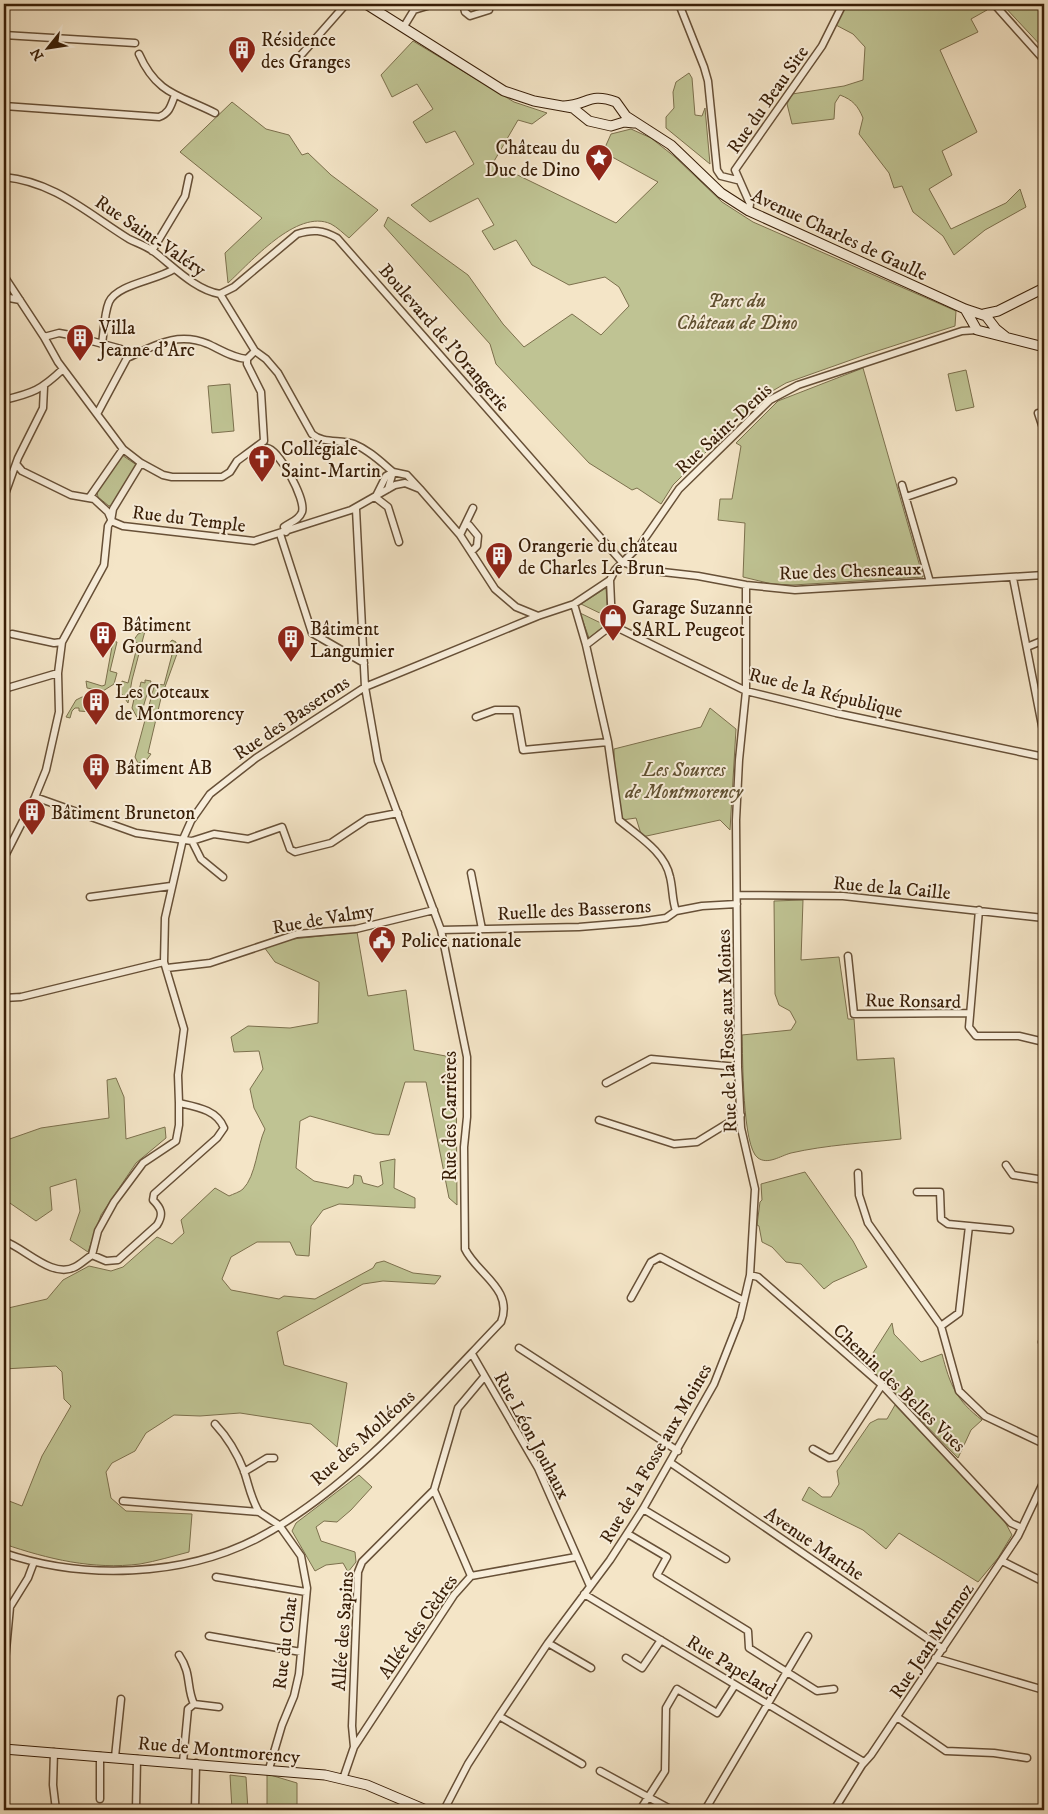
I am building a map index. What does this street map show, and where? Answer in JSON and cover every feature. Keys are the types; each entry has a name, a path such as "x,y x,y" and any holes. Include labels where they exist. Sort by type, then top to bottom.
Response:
{"main road":[{"name":"Avenue Charles de Gaulle","path":"366,4 504,91 534,101 573,108 589,121 614,125 628,122 638,124"},
{"name":"Avenue Charles de Gaulle","path":"564,106 583,102 594,97 613,101 619,105 626,116 672,145 721,193 749,212 965,308 980,322"},
{"path":"582,115 580,106 583,102"},
{"path":"614,125 620,120 622,111"},
{"path":"1044,288 980,322 1006,337 1044,347"},
{"name":"Rue de Montmorency","path":"4,1749 269,1769 343,1778 426,1810"}],"street":[{"path":"294,63 346,4"},
{"path":"403,28 414,10 434,4"},
{"path":"463,4 465,12 470,16 489,10"},
{"path":"679,4 706,74 717,170 722,176 737,180"},
{"name":"Rue du Beau Site","path":"749,212 750,204 737,180 735,170 822,46 843,4"},
{"path":"994,4 1044,60"},
{"path":"4,35 135,43"},
{"path":"139,54 155,82 164,90 215,113"},
{"path":"4,106 159,117 166,115 175,95"},
{"name":"Rue Saint-Valéry","path":"4,177 22,179 45,186 78,204 152,251 206,290 220,294 255,351 266,359 278,373 310,430 316,437 352,443 364,448 393,472"},
{"path":"152,251 185,196 189,177"},
{"name":"Boulevard de l'Orangerie","path":"220,294 234,287 297,234 310,230 324,231 337,238 622,562"},
{"path":"102,344 108,305 113,296 139,283 166,274 174,268"},
{"path":"4,276 63,369 123,449 141,463 172,477 222,477 230,472 237,460 264,441 261,392 247,364 247,359 255,351"},
{"path":"4,297 20,300"},
{"name":"Rue Saint-Denis","path":"622,562 641,544 679,489 760,408 779,394 866,361 962,331 980,322"},
{"path":"44,337 60,333 121,349 127,358"},
{"path":"97,414 127,358 160,342 172,339 204,343 237,358 247,359"},
{"path":"4,400 31,393 44,387 63,369"},
{"path":"4,497 18,458 43,408 44,387"},
{"path":"1038,413 1044,431"},
{"path":"267,448 276,452 302,500 302,513 295,521 284,527 283,533 312,633 364,663"},
{"path":"89,498 123,449"},
{"path":"4,858 35,797 46,770 58,720 58,673 62,642 104,565 108,526 111,520 112,509 141,463"},
{"path":"17,465 22,471 71,495 89,498 105,509 111,520"},
{"path":"388,489 393,472 407,475 460,535 489,582 501,595 516,607 538,616"},
{"name":"Rue du Temple","path":"375,497 386,476 393,472"},
{"path":"906,497 953,481"},
{"name":"Rue du Temple","path":"111,520 123,526 254,541 356,509 388,489 405,483 420,489"},
{"path":"902,485 930,582"},
{"path":"375,497 388,507 400,542"},
{"path":"460,535 473,508"},
{"name":"Rue des Carrières","path":"356,509 365,687 378,762 441,930 467,1057 467,1117 464,1147 465,1248 471,1259 495,1285 504,1307 501,1322 472,1354"},
{"path":"465,525 469,525 478,536 477,546 471,552"},
{"path":"586,645 612,625 610,580 614,570 622,562"},
{"name":"Rue des Chesneaux","path":"622,562 645,570 698,576 746,585 796,590 1044,575"},
{"path":"1013,578 1044,736"},
{"name":"Rue des Basserons","path":"92,1255 98,1231 110,1209 143,1163 176,1141 179,1125 178,1075 184,1029 165,965 165,918 183,838 191,821 210,794 224,781 365,687 538,616 574,604 610,580"},
{"name":"Rue de la Fosse aux Moines","path":"444,1810 468,1764 499,1716 548,1643 628,1534 644,1509 678,1451 725,1360 744,1301 750,1275 755,1189 742,1128 738,1067 737,787 746,690 746,585"},
{"path":"574,604 586,645 608,742 619,820 664,859 670,876 676,911"},
{"name":"Rue de la République","path":"612,625 746,690 836,713 1044,757"},
{"path":"12,634 54,643 62,642"},
{"path":"1027,647 1044,640"},
{"path":"4,689 58,673"},
{"path":"476,717 495,710 516,710 523,750 608,742"},
{"path":"35,797 136,834 183,838 192,841 214,834 248,840 282,827 290,849 295,852 331,843 367,819 398,813"},
{"path":"192,841 201,859 224,877"},
{"path":"471,873 482,930"},
{"path":"90,897 171,886"},
{"name":"Rue de la Caille","path":"737,895 843,896 1044,918"},
{"name":"Ruelle des Basserons","path":"441,930 579,927 639,922 666,918 676,911 737,904"},
{"name":"Rue de Valmy","path":"165,965 210,964 297,934 356,929 434,910"},
{"path":"969,1013 979,910"},
{"name":"Rue Ronsard","path":"848,956 854,1014 969,1013 969,1027 976,1036 1019,1036 1044,1042"},
{"path":"4,998 21,997 165,965"},
{"path":"606,1083 651,1059 738,1067"},
{"path":"4,1241 14,1244 42,1262 66,1269 75,1268 92,1255 106,1261 118,1260 157,1225 162,1218 161,1208 154,1200 154,1194 216,1138 224,1128 220,1118 207,1110 179,1103"},
{"path":"599,1120 674,1144 697,1142 741,1115"},
{"path":"1006,1165 1013,1175 1044,1180"},
{"path":"858,1172 859,1195 868,1223 941,1326 959,1391 985,1416 1044,1444"},
{"path":"917,1192 940,1192 939,1215 944,1223 1010,1230"},
{"path":"941,1326 959,1313 969,1226"},
{"path":"631,1298 651,1262 660,1257 744,1301"},
{"name":"Chemin des Belles Vues","path":"750,1275 758,1277 882,1385 1005,1517 1022,1528"},
{"path":"519,1348 678,1451"},
{"name":"Rue Léon Jouhaux","path":"472,1354 538,1468 590,1586"},
{"name":"Rue des Molléons","path":"4,1553 34,1562 82,1570 144,1569 189,1561 227,1551 258,1538 279,1525 353,1470 472,1354"},
{"name":"Allée des Sapins","path":"343,1778 354,1747 352,1726 358,1572 368,1554 434,1490 458,1408 484,1376"},
{"path":"813,1448 829,1458 835,1457 882,1385"},
{"path":"215,1424 229,1439 244,1472 252,1500 259,1512 279,1525"},
{"path":"244,1472 267,1458 274,1458"},
{"name":"Avenue Marthe","path":"671,1463 943,1649"},
{"name":"Rue Jean Mermoz","path":"834,1810 864,1762 897,1717 1002,1561 1022,1528 1044,1481"},
{"name":"Allée des Cèdres","path":"354,1747 454,1596 471,1576 434,1490"},
{"path":"123,1501 259,1512"},
{"path":"644,1509 726,1559"},
{"name":"Rue du Chat","path":"269,1769 282,1725 294,1696 301,1652 306,1592 301,1556 279,1525"},
{"path":"628,1534 667,1557 657,1575 748,1631 749,1648 817,1691 834,1689"},
{"path":"471,1576 576,1557"},
{"path":"1002,1561 1044,1582"},
{"path":"4,1672 10,1608 28,1578 34,1562"},
{"path":"216,1577 306,1592"},
{"name":"Rue Papelard","path":"584,1594 864,1762"},
{"path":"209,1636 301,1652"},
{"path":"705,1810 808,1636"},
{"path":"626,1658 642,1668 661,1640"},
{"path":"548,1643 591,1668"},
{"path":"180,1655 189,1673 190,1696 194,1704"},
{"path":"935,1658 1044,1690"},
{"path":"640,1810 665,1771 666,1708 677,1689 718,1713 735,1685"},
{"path":"115,1757 121,1699"},
{"path":"183,1762 188,1709 194,1704 219,1707"},
{"path":"499,1716 582,1764"},
{"path":"897,1717 946,1751 994,1753 1027,1758"},
{"path":"54,1752 53,1785 56,1810"},
{"path":"100,1756 100,1799"},
{"path":"136,1810 137,1759"},
{"path":"196,1763 196,1810"},
{"path":"600,1771 672,1810"}],"green space":[{"path":"845,4 981,4 987,10 971,19 978,32 940,50 977,132 942,151 952,175 929,189 951,229 1006,203 1020,189 1026,207 985,230 954,255 943,236 913,212 902,186 894,188 889,173 859,134 863,118 852,101 840,95 835,103 834,119 792,124 787,104 792,94 844,86 863,80 865,47 853,34 834,24"},
{"path":"1002,4 1044,4 1044,49"},
{"name":"Parc du Château de Dino","path":"413,41 514,102 547,113 532,124 518,120 493,163 616,223 658,182 603,152 611,134 631,129 651,138 675,157 722,202 753,222 956,311 955,326 786,383 769,393 747,411 673,485 661,504 637,488 632,490 589,463 496,364 490,344 384,226 388,217 468,275 503,324 524,347 572,314 601,335 629,306 619,287 605,277 569,285 532,265 516,240 494,250 482,231 494,225 478,198 430,222 411,205 474,164 455,131 426,143 413,122 433,109 417,84 392,97 381,75"},
{"path":"689,73 692,78 695,115 702,116 705,108 710,164 666,128 666,117 674,108 673,92 676,82"},
{"path":"232,102 266,129 289,135 302,155 308,153 331,175 378,210 349,238 331,224 318,221 289,230 261,251 228,283 225,253 262,218 180,152"},
{"path":"863,368 923,577 793,585 772,584 743,577 745,523 718,520 720,499 732,499 741,446 736,443 778,401"},
{"path":"966,370 974,407 956,411 948,374"},
{"path":"230,384 234,431 212,433 208,386"},
{"path":"122,455 138,466 112,505 109,506 98,497 97,492"},
{"path":"606,588 608,617 581,604"},
{"path":"580,613 605,625 589,638"},
{"path":"145,631 128,703 121,693 122,681 128,683 138,643 133,641 138,634"},
{"path":"172,640 176,642 178,651 161,698 148,753 151,754 145,762 138,763 135,757 154,687 157,684 164,685 174,647 168,645"},
{"path":"113,641 117,642 110,671 117,673 114,684 103,691 87,688 86,681 102,686 105,685"},
{"path":"145,680 151,681 139,721 132,708 134,699 137,699 141,682 145,683"},
{"path":"82,697 91,698 99,704 99,708 93,708 92,712 79,711 79,708 75,708 70,718 66,717 76,700"},
{"name":"Les Sources de Montmorency","path":"710,708 736,729 730,830 720,820 642,837 636,818 622,820 614,767 614,749 701,727"},
{"path":"803,900 801,960 839,957 848,1019 854,1019 857,1060 894,1058 901,1139 818,1148 791,1153 766,1161 758,1158 749,1137 744,1101 742,1035 791,1030 796,1022 790,1011 779,1005 775,994 774,901"},
{"path":"357,932 368,996 406,990 414,1050 456,1058 457,1205 449,1198 426,1082 405,1082 389,1135 375,1134 310,1116 300,1121 296,1168 314,1181 348,1188 353,1184 354,1175 361,1176 363,1183 378,1187 383,1184 380,1162 395,1159 394,1188 415,1198 415,1208 339,1204 323,1210 311,1226 309,1256 296,1255 290,1242 257,1242 231,1257 222,1279 231,1290 279,1299 284,1296 315,1299 373,1268 376,1263 384,1261 413,1273 441,1276 435,1284 383,1281 363,1284 277,1332 284,1365 347,1383 337,1447 311,1424 240,1413 200,1416 174,1415 146,1433 135,1451 112,1463 106,1472 111,1498 126,1511 192,1514 189,1552 140,1564 105,1566 54,1559 4,1544 4,1499 22,1506 42,1456 71,1406 64,1399 62,1372 56,1366 4,1369 4,1309 47,1299 63,1280 89,1266 111,1271 123,1267 157,1237 172,1244 184,1233 181,1220 215,1188 229,1196 243,1189 254,1169 265,1129 254,1108 250,1089 263,1069 259,1051 234,1052 231,1037 248,1026 290,1028 318,1023 319,982 275,962 264,947 293,939"},
{"path":"116,1078 124,1097 126,1139 165,1127 166,1138 136,1163 101,1215 88,1252 70,1240 80,1211 76,1179 50,1187 52,1210 36,1221 4,1199 4,1141 41,1128 109,1118 107,1080"},
{"path":"805,1172 853,1241 867,1267 833,1282 824,1289 801,1264 786,1262 772,1247 762,1242 759,1226 757,1225 760,1202 762,1200 761,1184"},
{"path":"892,1323 894,1334 921,1362 942,1354 955,1391 966,1406 982,1420 971,1430 958,1458 866,1364"},
{"path":"895,1405 1005,1522 1012,1535 998,1558 978,1582 899,1533 886,1549 863,1530 802,1500 809,1487 822,1497 831,1497 839,1484 837,1471 870,1423 878,1419 887,1419"},
{"path":"359,1475 372,1487 337,1522 324,1521 316,1527 321,1541 355,1552 356,1562 348,1572 343,1563 326,1565 315,1571 292,1531 296,1523"},
{"path":"267,1774 297,1783 297,1810 267,1810"},
{"path":"230,1775 246,1777 248,1810 232,1810"}],"tunnel":[{"path":"4,632 12,634"}],"place":[{"name":"Résidence des Granges","path":"242,74"},
{"name":"Château du Duc de Dino","path":"599,182"},
{"name":"Villa Jeanne d'Arc","path":"80,362"},
{"name":"Collégiale Saint-Martin","path":"262,483"},
{"name":"Orangerie du château de Charles Le Brun","path":"499,580"},
{"name":"Garage Suzanne SARL Peugeot","path":"613,642"},
{"name":"Bâtiment Gourmand","path":"103,659"},
{"name":"Bâtiment Langumier","path":"291,663"},
{"name":"Les Coteaux de Montmorency","path":"96,726"},
{"name":"Bâtiment AB","path":"96,791"},
{"name":"Bâtiment Bruneton","path":"32,836"},
{"name":"Police nationale","path":"382,964"}]}
